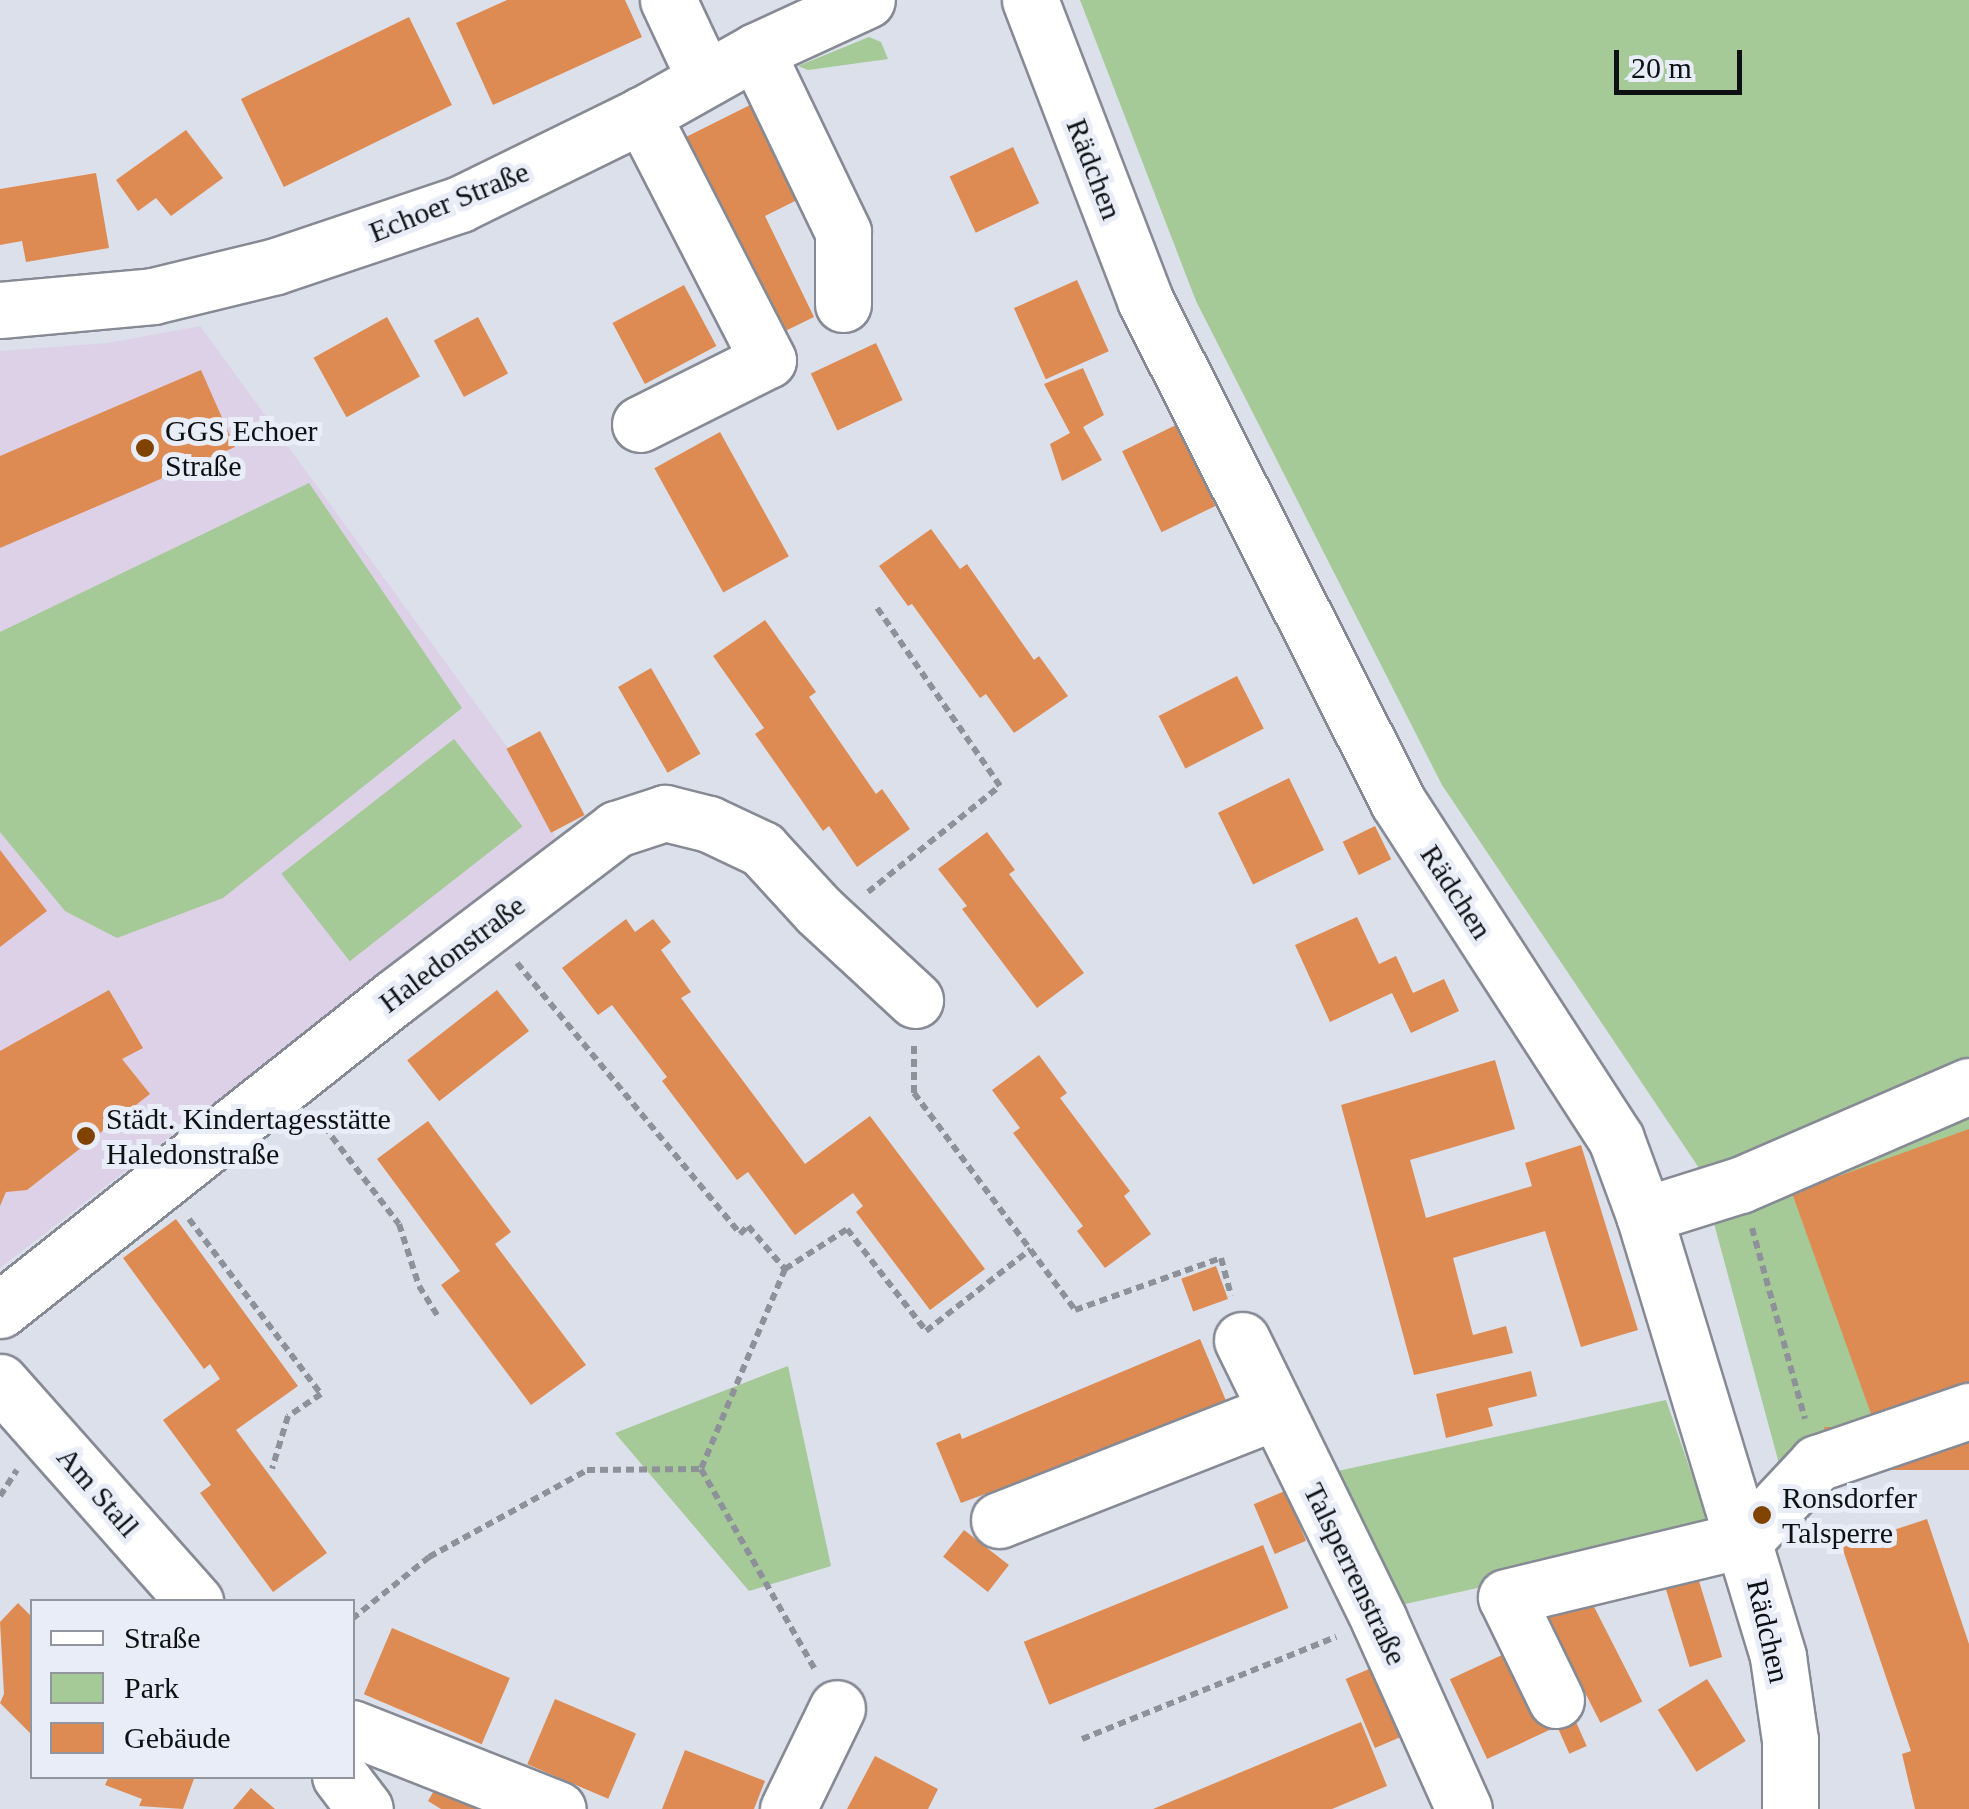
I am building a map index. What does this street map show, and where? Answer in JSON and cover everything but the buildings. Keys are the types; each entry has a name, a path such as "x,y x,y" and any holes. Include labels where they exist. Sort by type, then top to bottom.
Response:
{"street":[{"path":"668,0 705,79"},
{"name":"Echoer Straße","path":"0,310 153,296 276,266 460,204 642,114 756,52 867,0"},
{"name":"Rädchen","path":"1030,0 1144,300 1398,802 1616,1139 1644,1214 1746,1539 1778,1656 1790,1740 1790,1809"},
{"path":"756,52 843,232 843,304"},
{"path":"640,424 768,360 642,114"},
{"name":"Haledonstraße","path":"0,1310 616,828 665,814 709,824 762,848 830,921 915,1000"},
{"path":"1644,1214 1740,1185 1969,1086"},
{"name":"Talsperrenstraße","path":"1242,1340 1379,1620 1464,1809"},
{"name":"Am Stall","path":"0,1382 192,1599"},
{"path":"1556,1700 1506,1597 1746,1539 1817,1463 1969,1411"},
{"path":"998,1520 1275,1412"},
{"path":"788,1809 837,1708"},
{"path":"355,1729 558,1809"},
{"path":"345,1779 391,1806"}],"path":[{"path":"830,921 1000,786 875,606"},
{"path":"487,927 740,1234 748,1226 785,1268"},
{"path":"915,1000 914,1094 1075,1310 1221,1258"},
{"path":"289,1081 399,1224 418,1286 439,1318"},
{"path":"161,1182 321,1394 288,1416 272,1469"},
{"path":"1740,1185 1817,1463"},
{"path":"701,1469 785,1268 847,1229 926,1331 1030,1249"},
{"path":"355,1617 429,1557 587,1470 701,1469"},
{"path":"701,1469 837,1708"},
{"path":"1082,1739 1379,1620"}],"shaded area":[{"path":"200,326 508,748 556,838 0,1268 0,351 108,343"}],"green space":[{"path":"1080,0 1969,0 1969,1405 1781,1471 1699,1168 1442,785 1196,301"},
{"path":"869,37 881,42 888,59 808,70 798,66"},
{"path":"309,483 462,708 223,898 117,938 65,911 0,832 0,632"},
{"path":"454,739 522,826 350,961 281,874"},
{"path":"788,1366 831,1566 749,1591 615,1433"},
{"path":"1666,1400 1713,1536 1396,1606 1333,1472"}],"place":[{"name":"GGS Echoer Straße","path":"145,448"},
{"name":"Städt. Kindertagesstätte Haledonstraße","path":"86,1136"},
{"name":"Ronsdorfer Talsperre","path":"1762,1515"}]}
